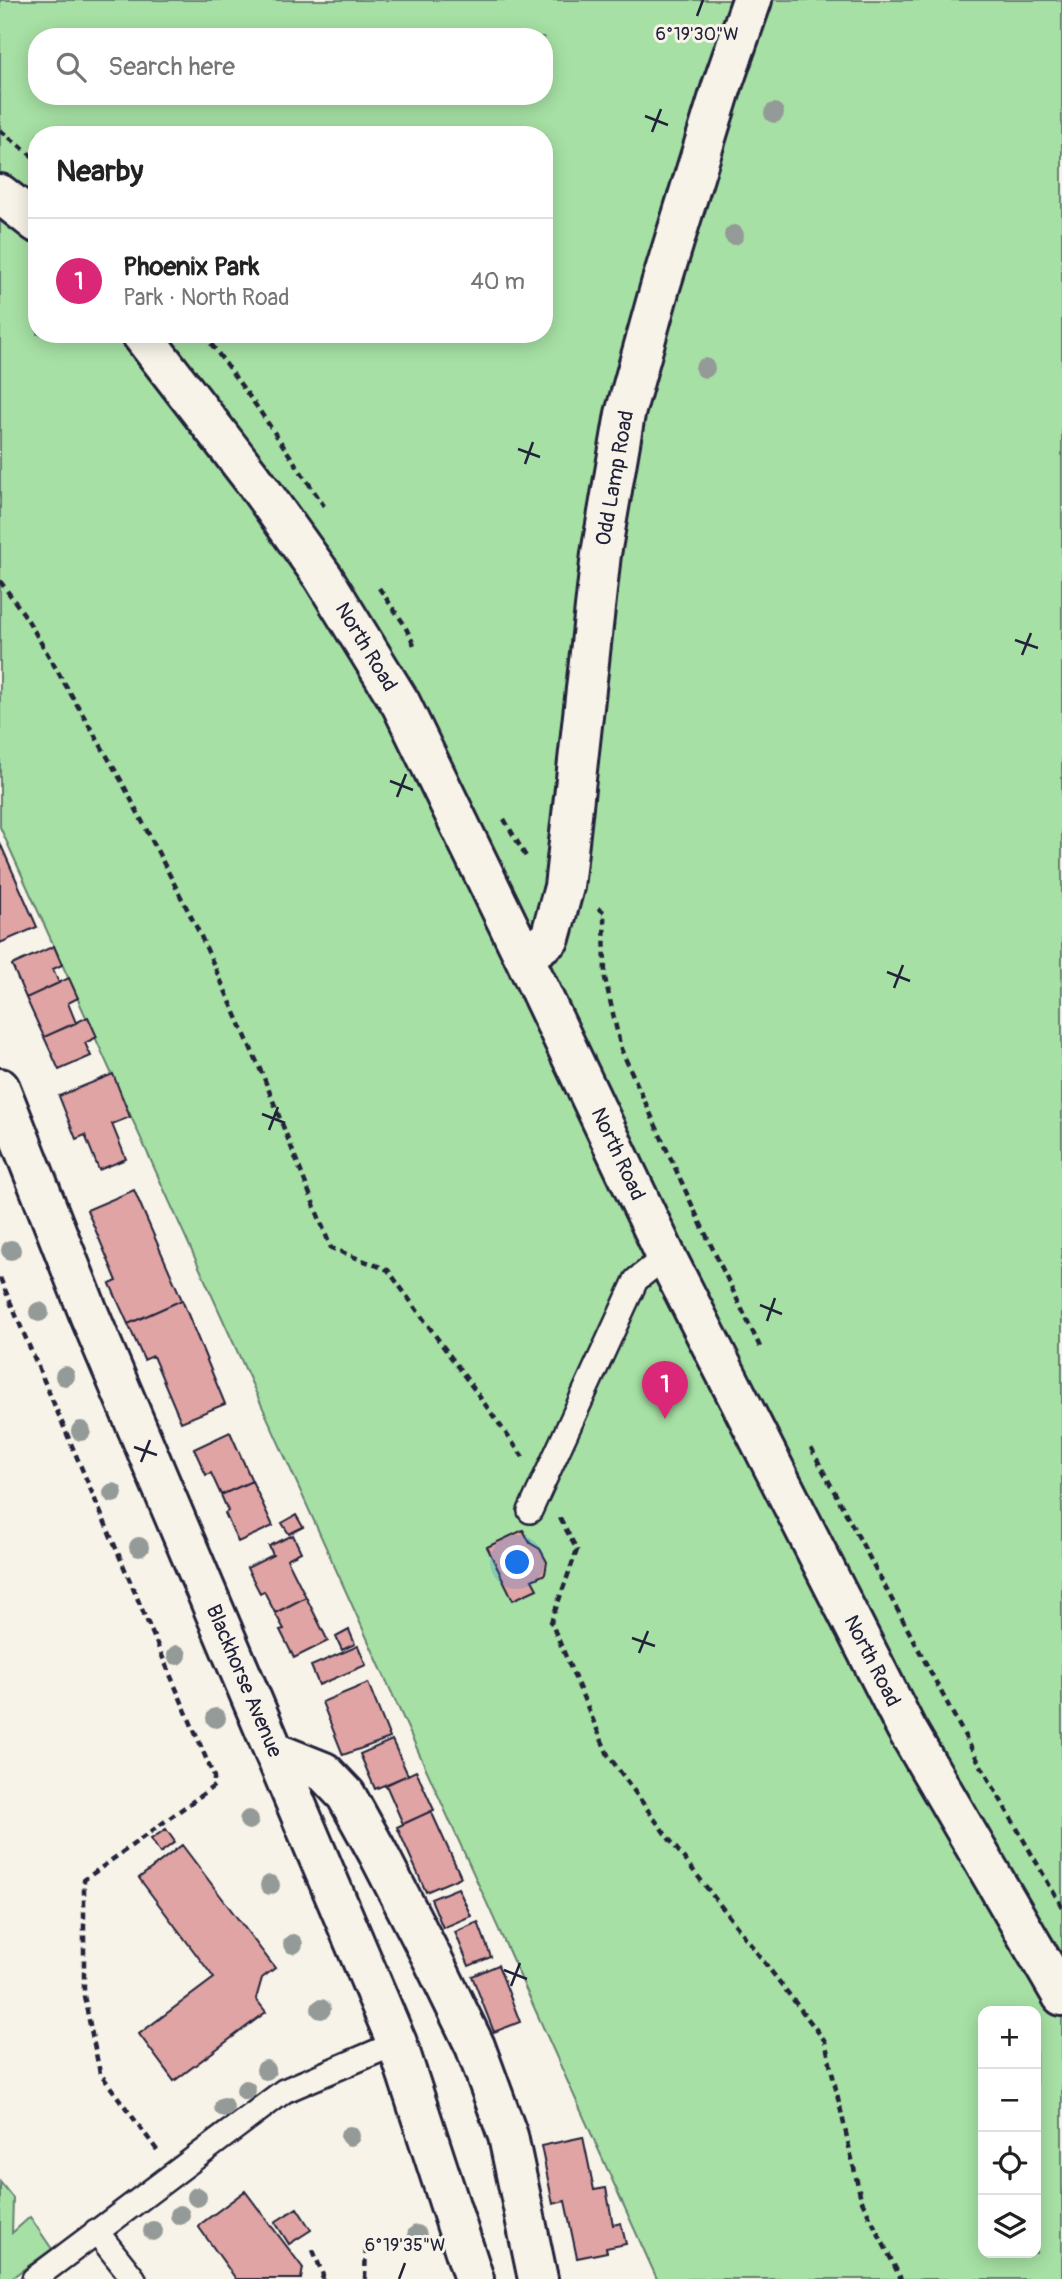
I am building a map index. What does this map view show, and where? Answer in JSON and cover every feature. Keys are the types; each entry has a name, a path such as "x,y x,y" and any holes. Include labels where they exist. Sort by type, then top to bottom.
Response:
{"street":[{"name":"Odd Lamp Road","path":"524,957 550,937 564,887 601,554 625,414 661,284 722,86 752,0"},
{"path":"0,194 28,216"},
{"name":"North Road","path":"149,343 255,482 323,577 401,704 666,1256 906,1728 1062,1996"},
{"name":"Blackhorse Avenue","path":"0,1088 89,1314 397,2043 474,2279"},
{"path":"274,1752 324,1772 345,1795 433,1960 475,2046 508,2136 538,2279"}],"lane":[{"path":"530,1511 636,1280 666,1256"},
{"path":"34,2279 284,2091 397,2043"},
{"path":"96,2231 134,2279"}],"path":[{"path":"0,130 28,153"},
{"path":"0,581 26,617 122,782 200,934 264,1078 331,1248 388,1270 543,1484 576,1550 551,1622 608,1755 666,1835 825,2041 861,2199 901,2279"},
{"path":"594,905 604,912 605,978 621,1049 761,1350"},
{"path":"0,1278 214,1777 214,1786 84,1880 84,1996 100,2073 174,2173"},
{"path":"810,1446 976,1757 1062,1907"},
{"path":"365,2279 366,2242"},
{"path":"313,2250 323,2275 322,2279"}],"green space":[{"path":"0,0 1062,0 1062,2279 657,2279 0,827"},
{"path":"0,2182 13,2198 12,2233 30,2217 52,2249 10,2279 0,2279"}],"building":[{"path":"0,843 37,927 0,943"},
{"path":"54,946 62,965 53,969 59,983 26,998 12,965"},
{"path":"69,978 78,998 68,1003 76,1023 44,1037 26,998"},
{"path":"88,1017 97,1037 85,1043 91,1056 59,1070 44,1037"},
{"path":"113,1074 130,1117 112,1124 126,1159 99,1170 85,1135 76,1139 59,1096"},
{"path":"134,1190 182,1300 128,1324 110,1284 117,1281 87,1210"},
{"path":"182,1300 225,1404 181,1422 153,1356 144,1360 128,1324"},
{"path":"230,1432 252,1481 221,1495 211,1473 206,1475 194,1449"},
{"path":"252,1481 273,1526 238,1542 225,1513 228,1511 221,1495"},
{"path":"296,1515 303,1527 289,1534 282,1523"},
{"path":"523,1530 530,1543 540,1549 547,1562 545,1574 532,1580 537,1589 513,1600 487,1547"},
{"path":"293,1535 301,1552 287,1559 306,1597 275,1613 264,1591 260,1593 247,1568 273,1555 269,1546"},
{"path":"306,1597 328,1641 294,1658 275,1613"},
{"path":"349,1630 355,1644 342,1650 336,1637"},
{"path":"358,1646 366,1665 319,1685 311,1666"},
{"path":"368,1683 390,1738 343,1755 322,1702"},
{"path":"392,1740 408,1775 375,1789 360,1754"},
{"path":"416,1771 434,1810 403,1824 386,1785"},
{"path":"431,1811 461,1877 426,1892 397,1827"},
{"path":"166,1829 175,1842 160,1853 151,1839"},
{"path":"182,1845 275,1968 262,1978 256,1999 266,2012 174,2081 139,2034 214,1978 139,1878"},
{"path":"458,1888 471,1916 443,1928 431,1899"},
{"path":"478,1922 491,1957 469,1966 455,1932"},
{"path":"498,1965 520,2022 494,2032 472,1976"},
{"path":"583,2137 594,2190 606,2188 613,2225 621,2223 626,2244 606,2248 607,2252 577,2258 565,2201 553,2204 541,2146"},
{"path":"245,2191 303,2268 301,2279 236,2279 198,2226"},
{"path":"297,2208 311,2230 289,2244 275,2222"}],"place":[{"name":"Phoenix Park","path":"665,1419"}]}
